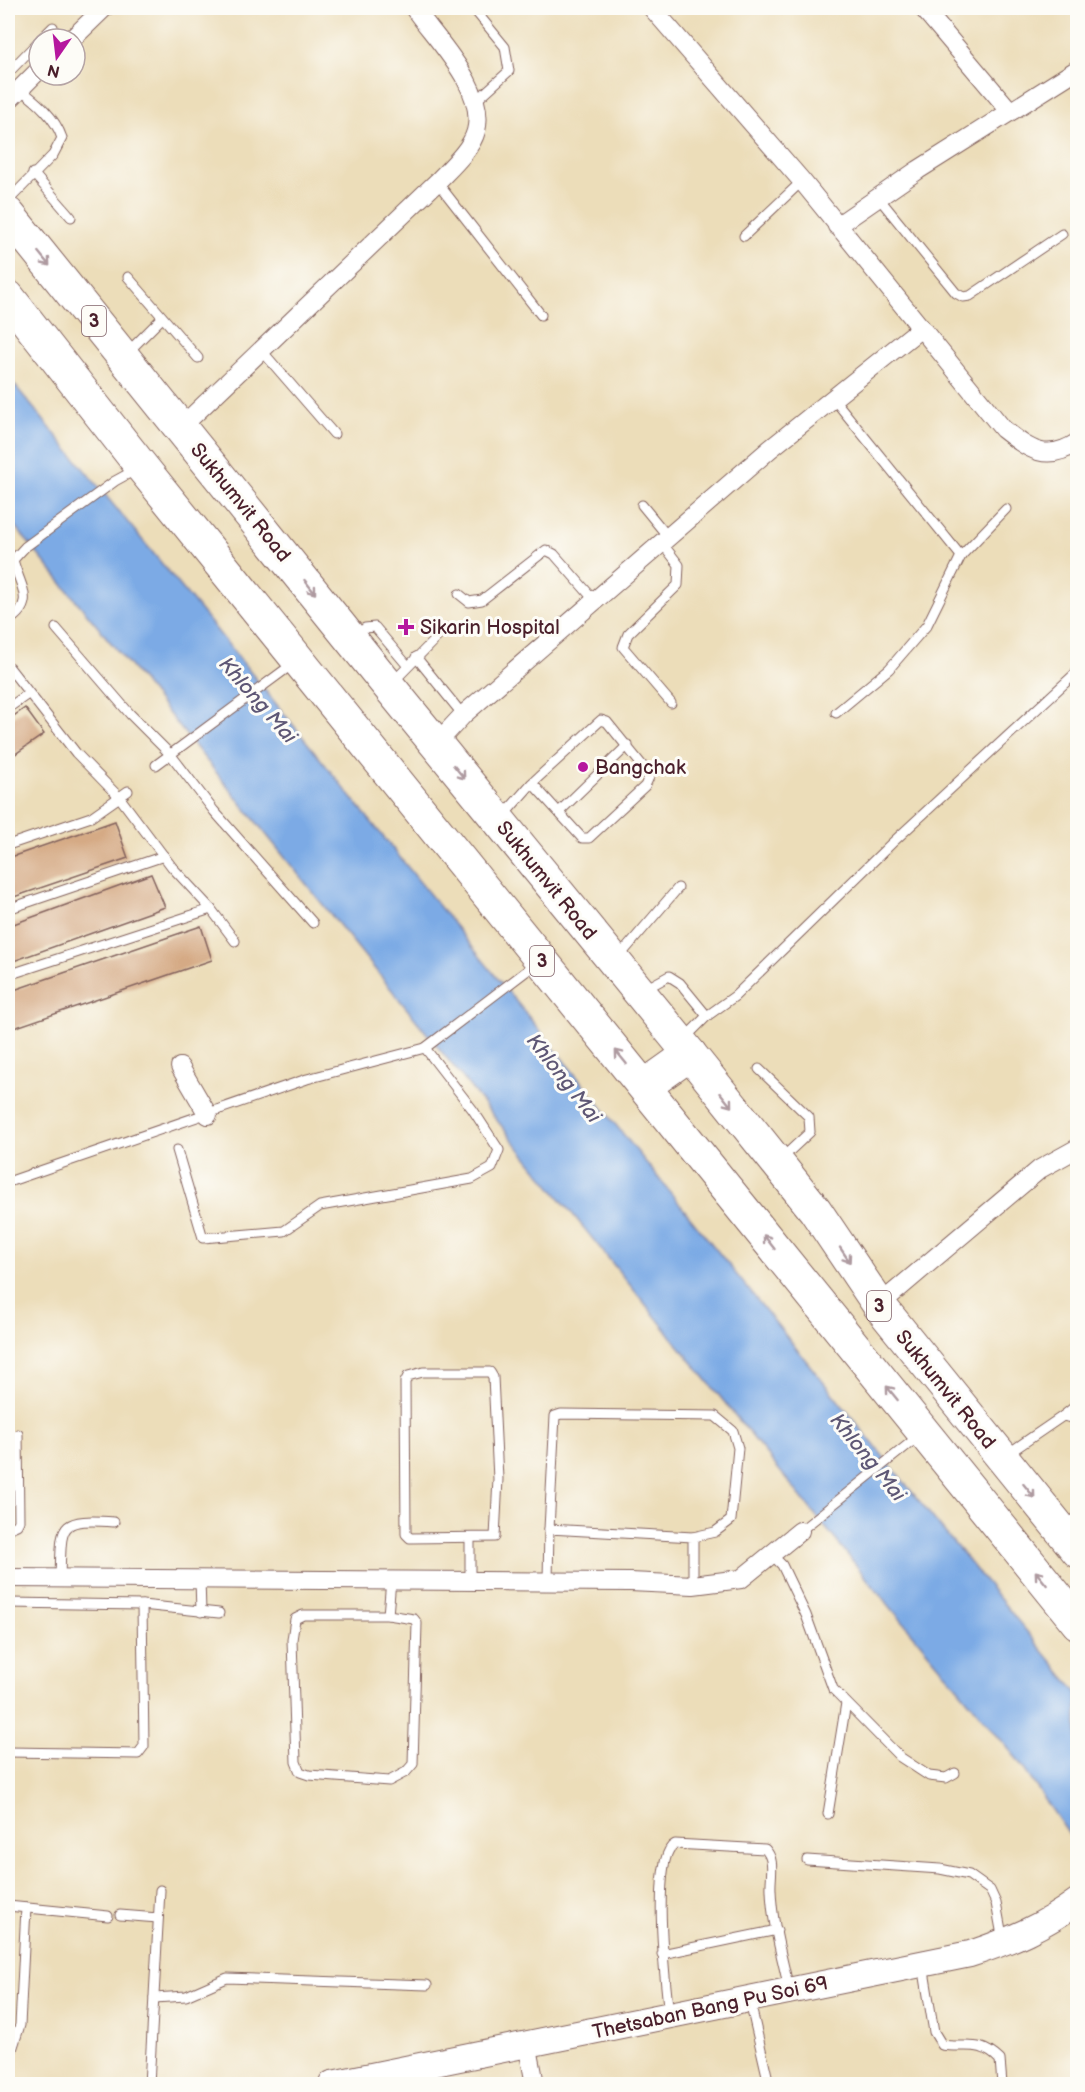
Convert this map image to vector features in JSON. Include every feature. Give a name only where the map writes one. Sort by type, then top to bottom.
[{"type":"highway","name":"Sukhumvit Road","points":[[8,214],[354,643],[398,676],[436,744],[643,999],[686,1048],[815,1210],[879,1305],[1002,1457],[1071,1532]]},
{"type":"highway","name":"3","points":[[8,297],[128,474],[288,668],[542,960],[1077,1623]]},
{"type":"highway","points":[[645,1086],[686,1048]]},
{"type":"street","points":[[84,27],[104,8]]},
{"type":"street","points":[[180,428],[437,182],[468,146],[476,132],[477,100],[463,74],[414,8]]},
{"type":"street","points":[[652,8],[802,181],[1003,429],[1036,451],[1055,453],[1077,442]]},
{"type":"street","points":[[923,8],[1010,111]]},
{"type":"street","points":[[837,226],[878,197],[1077,69]]},
{"type":"street","points":[[12,95],[27,81]]},
{"type":"street","points":[[436,744],[463,715],[770,449],[921,328]]},
{"type":"street","points":[[180,1067],[208,1115]]},
{"type":"street","points":[[879,1305],[1040,1169],[1077,1149]]},
{"type":"street","points":[[8,1578],[693,1584],[741,1579],[800,1532]]},
{"type":"street","name":"Thetsaban Bang Pu Soi 69","points":[[342,2084],[527,2043],[669,2017],[922,1964],[1004,1943],[1054,1918],[1077,1901]]},
{"type":"street","points":[[527,2043],[535,2085]]},
{"type":"lane","points":[[473,8],[505,48],[509,71],[477,100]]},
{"type":"lane","points":[[8,73],[27,53]]},
{"type":"lane","points":[[8,201],[53,155],[62,138],[59,127],[38,103],[12,95]]},
{"type":"lane","points":[[33,173],[71,217]]},
{"type":"lane","points":[[744,236],[802,181]]},
{"type":"lane","points":[[437,182],[541,315]]},
{"type":"lane","points":[[878,197],[956,293],[963,297],[970,296],[1011,270],[1062,234]]},
{"type":"lane","points":[[128,277],[198,358]]},
{"type":"lane","points":[[123,357],[162,318]]},
{"type":"lane","points":[[262,351],[334,434]]},
{"type":"lane","points":[[833,398],[961,556]]},
{"type":"lane","points":[[8,621],[22,611],[26,602],[10,562],[25,547],[128,474]]},
{"type":"lane","points":[[642,505],[679,565],[678,585],[628,634],[623,647],[671,704]]},
{"type":"lane","points":[[836,713],[889,669],[927,625],[961,556],[1006,509]]},
{"type":"lane","points":[[459,594],[469,602],[482,600],[546,550],[554,554],[596,602]]},
{"type":"lane","points":[[56,628],[130,714],[171,754],[214,811],[313,922]]},
{"type":"lane","points":[[398,676],[446,628]]},
{"type":"lane","points":[[416,657],[463,715]]},
{"type":"lane","points":[[8,666],[76,753],[120,798],[164,856],[211,909],[235,941]]},
{"type":"lane","points":[[156,765],[288,668]]},
{"type":"lane","points":[[686,1048],[707,1016],[735,996],[892,843],[1077,671]]},
{"type":"lane","points":[[8,708],[28,694]]},
{"type":"lane","points":[[499,821],[532,783],[602,720],[607,722],[628,746],[650,775],[645,786],[599,831],[592,836],[582,838],[532,783]]},
{"type":"lane","points":[[558,812],[628,746]]},
{"type":"lane","points":[[8,845],[91,817],[128,791]]},
{"type":"lane","points":[[8,909],[164,856]]},
{"type":"lane","points":[[614,962],[678,888]]},
{"type":"lane","points":[[8,975],[211,909]]},
{"type":"lane","points":[[8,1182],[307,1079],[428,1046],[509,982],[542,960]]},
{"type":"lane","points":[[643,999],[649,987],[669,976],[680,983],[707,1016]]},
{"type":"lane","points":[[177,1150],[203,1238],[284,1231],[320,1206],[472,1179],[495,1165],[499,1150],[428,1046]]},
{"type":"lane","points":[[759,1070],[809,1118],[810,1132],[776,1163]]},
{"type":"lane","points":[[423,1372],[490,1372],[494,1377],[498,1479],[497,1534],[495,1537],[470,1538],[410,1538],[406,1534],[405,1382],[408,1376],[423,1372]]},
{"type":"lane","points":[[1002,1457],[1077,1404]]},
{"type":"lane","points":[[548,1581],[549,1528],[555,1416],[561,1414],[715,1416],[733,1431],[738,1448],[731,1520],[715,1532],[693,1537],[549,1528]]},
{"type":"lane","points":[[1063,1416],[1077,1419]]},
{"type":"lane","points":[[800,1532],[924,1431]]},
{"type":"lane","points":[[8,1528],[17,1525],[19,1521],[18,1434]]},
{"type":"lane","points":[[60,1578],[61,1532],[68,1524],[82,1520],[114,1522]]},
{"type":"lane","points":[[693,1537],[693,1584]]},
{"type":"lane","points":[[470,1538],[470,1581]]},
{"type":"lane","points":[[772,1555],[782,1566],[801,1605],[833,1689],[900,1757],[929,1776],[946,1778],[955,1773]]},
{"type":"lane","points":[[200,1579],[201,1612]]},
{"type":"lane","points":[[388,1616],[391,1580]]},
{"type":"lane","points":[[8,1603],[142,1605],[219,1613]]},
{"type":"lane","points":[[8,1752],[138,1754],[144,1746],[142,1605]]},
{"type":"lane","points":[[303,1615],[388,1616],[414,1619],[417,1623],[413,1764],[406,1772],[389,1781],[309,1776],[300,1772],[296,1762],[292,1640],[295,1619],[303,1615]]},
{"type":"lane","points":[[828,1814],[846,1703]]},
{"type":"lane","points":[[669,2017],[662,1954],[664,1857],[667,1850],[675,1844],[765,1849],[770,1857],[771,1890],[789,1991]]},
{"type":"lane","points":[[807,1860],[940,1869],[969,1875],[990,1890],[996,1903],[1004,1943]]},
{"type":"lane","points":[[149,2085],[160,1890]]},
{"type":"lane","points":[[8,1906],[108,1916]]},
{"type":"lane","points":[[8,2062],[21,2025],[26,1908]]},
{"type":"lane","points":[[120,1915],[158,1918]]},
{"type":"lane","points":[[662,1954],[777,1930]]},
{"type":"lane","points":[[922,1964],[934,2032],[942,2045],[974,2045],[989,2049],[1000,2060],[1002,2085]]},
{"type":"lane","points":[[154,1998],[197,1993],[227,1978],[427,1985]]},
{"type":"lane","points":[[750,1999],[769,2085]]},
{"type":"water","name":"Khlong Mai","points":[[8,377],[210,622],[937,1523],[1077,1692],[1077,1846],[1017,1759],[868,1580],[140,678],[8,518]]},
{"type":"building","points":[[25,708],[44,734],[8,759],[8,720]]},
{"type":"building","points":[[115,821],[128,858],[8,899],[8,858]]},
{"type":"building","points":[[151,874],[165,907],[8,963],[8,926]]},
{"type":"building","points":[[201,926],[212,960],[8,1030],[8,992]]},
{"type":"place","name":"Sikarin Hospital","points":[[406,627]]},
{"type":"place","name":"Bangchak","points":[[583,767]]}]
